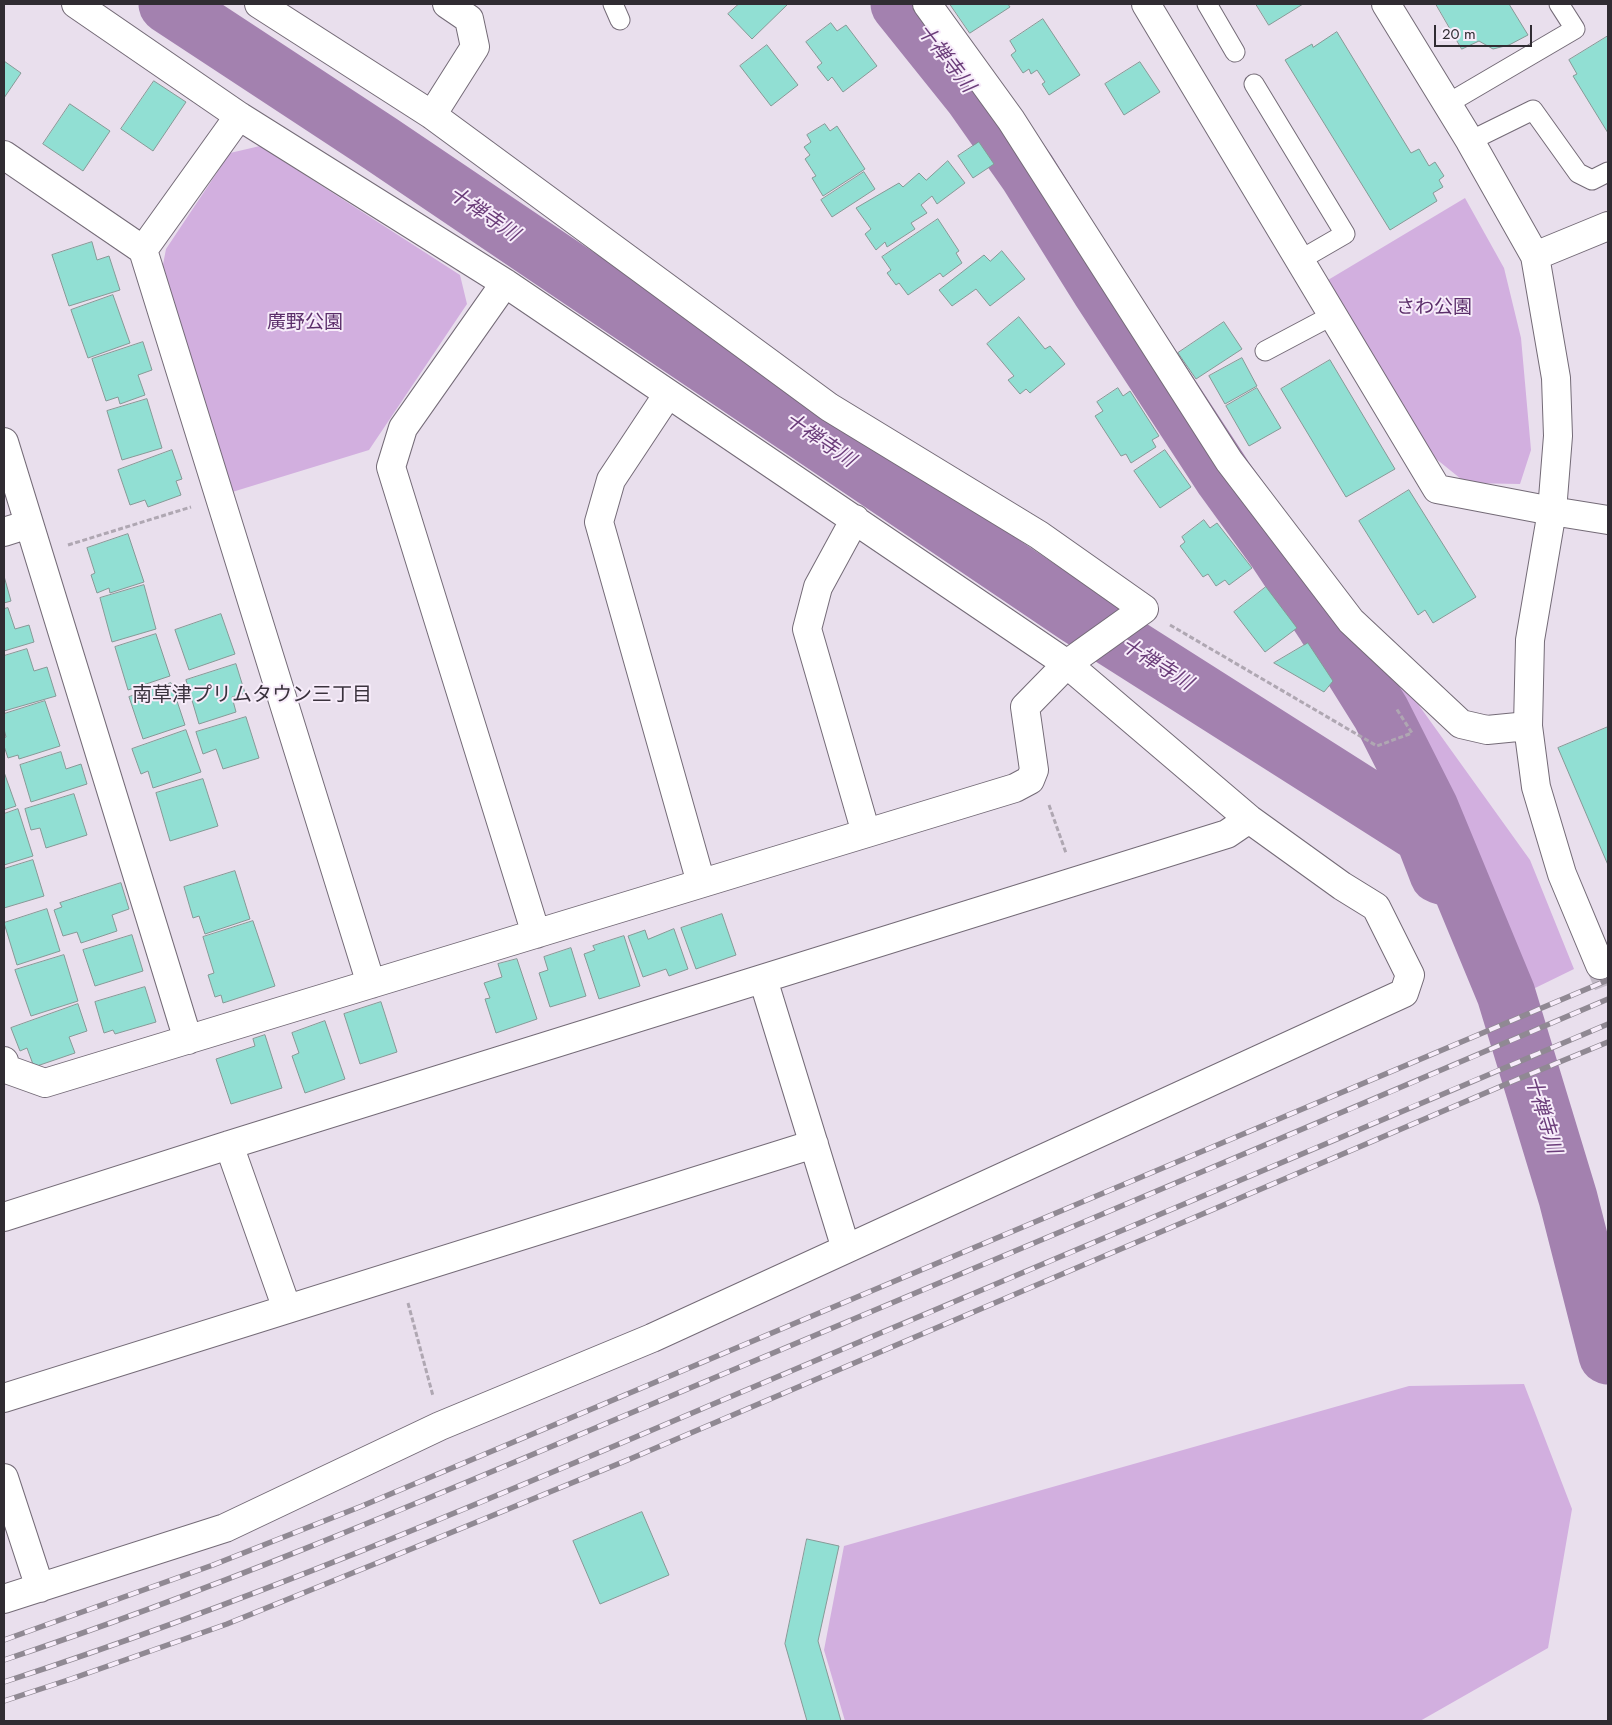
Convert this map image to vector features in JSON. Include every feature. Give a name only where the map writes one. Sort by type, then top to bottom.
[{"type":"street","points":[[4,1599],[225,1528],[440,1426],[652,1338],[1404,993],[1410,975],[1376,908],[1249,820],[1067,664],[505,283],[239,116],[76,4]]},
{"type":"street","points":[[4,1061],[6,1069],[45,1084],[1015,788],[1030,780],[1034,770],[1025,707],[1067,664],[1144,609],[1039,535],[829,407],[432,115],[259,4]]},
{"type":"street","points":[[432,115],[475,47],[469,19],[447,4]]},
{"type":"street","points":[[927,4],[1016,128],[1229,461],[1351,621],[1461,724],[1487,730],[1528,726]]},
{"type":"street","points":[[1146,4],[1437,489],[1608,520]]},
{"type":"street","points":[[1386,4],[1470,141],[1535,256],[1556,378],[1558,436],[1552,511],[1530,640],[1528,726],[1536,787],[1562,874],[1600,965]]},
{"type":"street","points":[[142,250],[239,116]]},
{"type":"street","points":[[4,155],[142,250],[371,984]]},
{"type":"street","points":[[1535,256],[1608,226]]},
{"type":"street","points":[[505,283],[403,428],[391,467],[536,934]]},
{"type":"street","points":[[668,394],[611,480],[599,522],[701,883]]},
{"type":"street","points":[[4,442],[16,528],[38,554],[188,1040]]},
{"type":"street","points":[[855,519],[818,587],[806,629],[866,833]]},
{"type":"street","points":[[4,1217],[1227,834],[1249,820]]},
{"type":"street","points":[[762,979],[846,1249]]},
{"type":"street","points":[[4,1398],[814,1144]]},
{"type":"street","points":[[229,1145],[286,1309]]},
{"type":"street","points":[[4,1478],[40,1588]]},
{"type":"lane","points":[[1207,4],[1235,52]]},
{"type":"lane","points":[[1447,104],[1575,29],[1559,4]]},
{"type":"lane","points":[[1254,84],[1345,234],[1300,260]]},
{"type":"lane","points":[[1470,141],[1533,110],[1578,173],[1592,180],[1608,172]]},
{"type":"lane","points":[[1265,352],[1333,315]]},
{"type":"path","points":[[38,554],[220,499]]},
{"type":"path","points":[[1144,609],[1377,746],[1412,733],[1393,702]]},
{"type":"path","points":[[1030,780],[1043,790],[1077,881]]},
{"type":"path","points":[[400,1274],[440,1426]]},
{"type":"green space","name":"廣野公園","points":[[260,146],[460,275],[467,304],[369,450],[229,493],[161,275],[166,249],[230,153]]},
{"type":"green space","name":"さわ公園","points":[[1465,198],[1504,268],[1521,338],[1531,450],[1520,484],[1466,483],[1435,458],[1328,280]]},
{"type":"green space","points":[[1400,679],[1530,860],[1574,969],[1531,990],[1426,743],[1392,684]]},
{"type":"green space","points":[[1524,1384],[1572,1509],[1548,1648],[1420,1721],[845,1721],[824,1650],[844,1546],[1409,1386]]},
{"type":"building","points":[[739,4],[788,4],[752,39],[728,14]]},
{"type":"building","points":[[950,4],[1008,4],[1010,7],[970,33]]},
{"type":"building","points":[[1256,4],[1303,4],[1269,25]]},
{"type":"building","points":[[1436,4],[1509,4],[1528,35],[1509,45],[1493,49],[1479,41],[1462,49]]},
{"type":"building","points":[[1043,19],[1080,75],[1049,95],[1042,84],[1045,82],[1037,70],[1031,74],[1029,69],[1023,73],[1011,55],[1016,51],[1010,41]]},
{"type":"building","points":[[831,23],[837,31],[846,25],[877,66],[843,92],[832,77],[828,81],[817,67],[822,63],[806,42]]},
{"type":"building","points":[[1337,32],[1411,153],[1419,149],[1429,166],[1435,162],[1444,176],[1439,180],[1443,187],[1433,193],[1437,201],[1390,230],[1285,60],[1312,44],[1313,47]]},
{"type":"building","points":[[1608,36],[1608,133],[1573,76],[1577,74],[1569,60]]},
{"type":"building","points":[[767,45],[798,85],[771,106],[740,66]]},
{"type":"building","points":[[4,61],[21,73],[4,98]]},
{"type":"building","points":[[1140,62],[1160,92],[1124,115],[1105,84]]},
{"type":"building","points":[[154,81],[186,102],[153,151],[121,129]]},
{"type":"building","points":[[70,104],[110,131],[83,171],[43,144]]},
{"type":"building","points":[[825,124],[830,131],[837,126],[865,169],[823,196],[812,178],[816,176],[805,159],[810,155],[804,147],[811,142],[807,135]]},
{"type":"building","points":[[979,142],[994,164],[973,178],[958,156]]},
{"type":"building","points":[[948,161],[965,183],[937,204],[932,196],[921,205],[927,213],[911,223],[915,229],[887,247],[885,242],[876,250],[865,234],[871,229],[856,208],[899,183],[903,187],[919,173],[926,180]]},
{"type":"building","points":[[864,172],[875,189],[832,217],[821,200]]},
{"type":"building","points":[[938,219],[959,251],[956,253],[962,263],[943,277],[940,273],[908,295],[899,283],[896,285],[887,273],[891,270],[882,257]]},
{"type":"building","points":[[92,242],[97,260],[109,256],[120,290],[69,306],[52,255]]},
{"type":"building","points":[[1002,251],[1025,279],[990,306],[976,289],[952,306],[939,290],[984,255],[990,261]]},
{"type":"building","points":[[113,295],[130,343],[88,358],[71,310]]},
{"type":"building","points":[[1019,317],[1045,349],[1050,346],[1065,364],[1030,393],[1026,389],[1020,394],[1008,380],[1014,376],[987,344]]},
{"type":"building","points":[[1224,322],[1242,349],[1196,379],[1178,353]]},
{"type":"building","points":[[143,342],[152,370],[138,375],[145,395],[120,404],[118,397],[106,401],[92,359]]},
{"type":"building","points":[[1242,358],[1257,386],[1225,404],[1209,376]]},
{"type":"building","points":[[1330,360],[1395,469],[1346,497],[1281,389]]},
{"type":"building","points":[[1118,388],[1123,396],[1130,391],[1159,436],[1152,440],[1156,447],[1131,463],[1126,454],[1121,456],[1095,416],[1103,411],[1097,402]]},
{"type":"building","points":[[1257,388],[1281,428],[1249,446],[1226,406]]},
{"type":"building","points":[[147,399],[162,448],[122,460],[107,411]]},
{"type":"building","points":[[172,450],[182,479],[176,481],[181,495],[148,507],[145,500],[130,505],[118,470]]},
{"type":"building","points":[[1165,450],[1191,487],[1160,508],[1134,471]]},
{"type":"building","points":[[1409,490],[1476,597],[1433,623],[1425,610],[1418,615],[1359,521]]},
{"type":"building","points":[[1204,520],[1210,528],[1217,523],[1252,568],[1229,585],[1225,580],[1216,586],[1208,574],[1203,577],[1180,546],[1185,542],[1182,537]]},
{"type":"building","points":[[128,534],[144,582],[110,593],[109,588],[97,593],[91,575],[95,573],[87,548]]},
{"type":"building","points":[[4,576],[11,601],[4,603]]},
{"type":"building","points":[[144,585],[156,629],[112,642],[100,598]]},
{"type":"building","points":[[1266,587],[1297,628],[1265,652],[1234,612]]},
{"type":"building","points":[[8,608],[15,629],[29,625],[34,642],[4,651],[4,609]]},
{"type":"building","points":[[221,614],[235,654],[189,670],[175,630]]},
{"type":"building","points":[[156,634],[170,676],[128,690],[115,647]]},
{"type":"building","points":[[1308,643],[1333,681],[1324,692],[1274,663]]},
{"type":"building","points":[[27,649],[34,671],[47,667],[56,696],[4,711],[4,656]]},
{"type":"building","points":[[236,664],[245,693],[232,697],[236,712],[199,724],[186,680]]},
{"type":"building","points":[[171,683],[185,725],[143,739],[129,697]]},
{"type":"building","points":[[45,701],[60,746],[19,759],[18,755],[8,758],[4,746],[4,738],[6,737],[4,714]]},
{"type":"building","points":[[246,717],[259,758],[223,769],[216,749],[203,754],[196,732]]},
{"type":"building","points":[[1608,727],[1608,865],[1558,748]]},
{"type":"building","points":[[186,730],[201,772],[153,788],[148,771],[141,774],[132,749]]},
{"type":"building","points":[[61,752],[66,769],[81,764],[87,784],[31,802],[20,765]]},
{"type":"building","points":[[4,772],[16,806],[4,810]]},
{"type":"building","points":[[203,779],[218,826],[170,841],[156,793]]},
{"type":"building","points":[[74,794],[87,835],[46,848],[40,828],[31,830],[25,809]]},
{"type":"building","points":[[18,809],[33,856],[4,865],[4,814]]},
{"type":"building","points":[[33,860],[44,896],[4,908],[4,869]]},
{"type":"building","points":[[235,871],[250,919],[205,934],[199,916],[193,918],[184,887]]},
{"type":"building","points":[[121,883],[129,909],[112,915],[117,931],[81,943],[77,932],[63,936],[54,910],[62,907],[60,903]]},
{"type":"building","points":[[47,909],[60,951],[17,965],[4,923]]},
{"type":"building","points":[[722,914],[736,955],[696,969],[681,928]]},
{"type":"building","points":[[253,921],[275,986],[223,1003],[221,995],[215,997],[208,975],[214,973],[203,937]]},
{"type":"building","points":[[674,929],[688,969],[669,976],[666,969],[643,977],[628,936],[645,930],[648,939]]},
{"type":"building","points":[[132,935],[143,971],[95,986],[83,950]]},
{"type":"building","points":[[624,936],[640,986],[599,999],[584,954],[595,950],[593,946]]},
{"type":"building","points":[[571,948],[586,996],[550,1007],[539,973],[548,970],[544,957]]},
{"type":"building","points":[[64,955],[78,1001],[31,1016],[15,970]]},
{"type":"building","points":[[517,959],[537,1019],[496,1033],[485,999],[490,998],[484,983],[502,977],[498,964]]},
{"type":"building","points":[[145,987],[156,1022],[115,1034],[113,1030],[104,1033],[95,1002]]},
{"type":"building","points":[[381,1002],[397,1052],[360,1064],[344,1014]]},
{"type":"building","points":[[78,1004],[87,1031],[69,1037],[75,1053],[34,1067],[27,1048],[20,1051],[11,1028]]},
{"type":"building","points":[[325,1021],[345,1079],[305,1093],[292,1056],[299,1053],[292,1033]]},
{"type":"building","points":[[265,1035],[282,1088],[231,1104],[216,1059],[255,1046],[253,1039]]},
{"type":"building","points":[[642,1512],[669,1575],[600,1604],[573,1541]]},
{"type":"building","points":[[807,1539],[839,1546],[818,1641],[841,1721],[807,1721],[785,1644]]},
{"type":"waterway","name":"十禅寺川","points":[[168,4],[381,144],[1076,614],[1424,835],[1439,874],[1458,880]]},
{"type":"waterway","name":"十禅寺川","points":[[900,4],[973,95],[1028,173],[1101,290],[1224,478],[1277,551],[1326,625],[1381,713],[1429,808],[1506,994],[1568,1198],[1608,1355]]},
{"type":"tunnel","points":[[1600,965],[1608,985]]},
{"type":"railway","points":[[4,1640],[213,1565],[362,1506],[1608,980]]},
{"type":"railway","points":[[4,1660],[183,1596],[359,1527],[1608,999]]},
{"type":"railway","points":[[4,1682],[185,1619],[453,1514],[1608,1024]]},
{"type":"railway","points":[[4,1701],[227,1624],[377,1563],[630,1459],[1608,1042]]},
{"type":"district","name":"南草津プリムタウン三丁目","points":[[252,696]]}]
